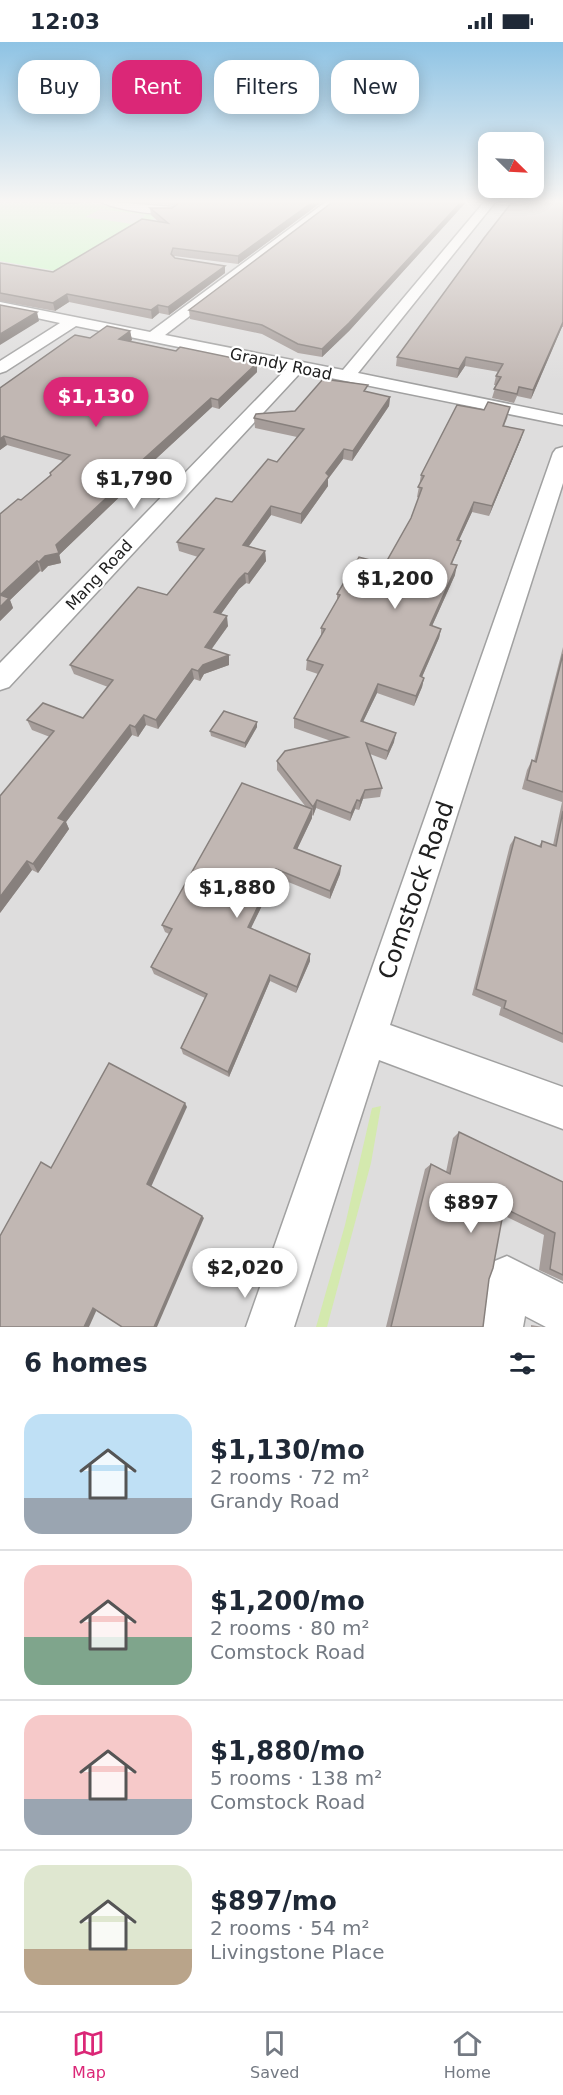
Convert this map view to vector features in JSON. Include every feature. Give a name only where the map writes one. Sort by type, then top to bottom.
[{"type":"street","points":[[153,337],[253,261]]},
{"type":"street","points":[[346,377],[442,261]]},
{"type":"street","points":[[220,267],[241,270]]},
{"type":"street","name":"Grandy Road","points":[[0,306],[563,420]]},
{"type":"street","points":[[0,368],[73,321]]},
{"type":"street","name":"Mang Road","points":[[0,680],[297,367]]},
{"type":"street","name":"Comstock Road","points":[[270,1327],[563,453]]},
{"type":"street","points":[[366,1036],[563,1108]]},
{"type":"street","points":[[499,1327],[507,1280],[563,1310]]},
{"type":"shaded area","points":[[0,261],[68,273],[86,261],[563,261],[563,1327],[0,1327]]},
{"type":"green space","points":[[0,261],[87,261],[68,273]]},
{"type":"green space","points":[[381,1106],[371,1163],[327,1327],[316,1327],[345,1225],[372,1108]]},
{"type":"building","points":[[72,261],[194,261],[225,266],[168,307],[158,305],[151,310],[67,294],[53,303],[0,293],[0,263],[53,272]]},
{"type":"building","points":[[254,261],[406,261],[322,349],[298,344],[262,325],[189,310]]},
{"type":"building","points":[[467,261],[563,261],[563,322],[533,390],[519,387],[517,394],[494,389],[501,377],[496,376],[503,364],[466,357],[459,369],[397,357]]},
{"type":"building","points":[[0,305],[37,312],[0,334]]},
{"type":"building","points":[[107,326],[130,331],[119,339],[176,351],[180,347],[257,363],[218,400],[211,398],[128,473],[132,474],[56,545],[59,553],[45,556],[39,562],[37,561],[0,595],[0,514],[51,475],[50,473],[70,455],[4,436],[0,439],[0,388],[75,335],[90,338]]},
{"type":"building","points":[[323,379],[368,385],[364,391],[390,397],[353,451],[344,449],[326,473],[329,476],[301,514],[271,506],[243,545],[265,551],[248,574],[245,573],[239,579],[214,612],[227,616],[205,647],[229,655],[203,665],[198,671],[192,669],[156,720],[144,715],[135,727],[130,725],[58,818],[65,821],[33,864],[27,861],[0,897],[0,796],[54,731],[27,720],[43,703],[83,718],[113,680],[70,665],[138,587],[167,595],[204,549],[177,542],[216,498],[232,502],[268,459],[277,462],[304,429],[254,418],[256,414],[295,411]]},
{"type":"building","points":[[488,402],[510,407],[503,426],[524,430],[492,506],[474,502],[457,540],[461,541],[451,564],[457,565],[430,625],[441,629],[420,676],[424,678],[416,696],[378,684],[361,721],[396,733],[388,751],[366,743],[382,788],[365,790],[351,813],[317,800],[313,807],[277,761],[285,751],[348,737],[294,718],[323,665],[307,660],[325,629],[321,628],[340,595],[337,594],[359,557],[385,564],[411,518],[422,488],[418,487],[424,476],[421,475],[457,405],[484,410]]},
{"type":"building","points":[[0,595],[9,598],[0,607]]},
{"type":"building","points":[[563,654],[563,792],[527,780],[532,760],[536,762]]},
{"type":"building","points":[[224,711],[257,722],[245,743],[210,731]]},
{"type":"building","points":[[242,783],[312,809],[294,848],[341,866],[330,891],[276,869],[248,927],[310,954],[297,987],[270,975],[228,1072],[181,1048],[207,994],[151,967],[172,929],[162,925]]},
{"type":"building","points":[[563,811],[563,1034],[504,1008],[506,1001],[476,989],[515,837],[541,847],[542,841],[556,846]]},
{"type":"building","points":[[109,1063],[185,1103],[147,1184],[202,1216],[154,1327],[122,1327],[93,1308],[84,1327],[0,1327],[0,1236],[41,1162],[51,1168]]},
{"type":"building","points":[[459,1132],[563,1182],[563,1275],[550,1269],[555,1233],[504,1208],[489,1279],[483,1327],[391,1327],[431,1164],[450,1174]]}]
